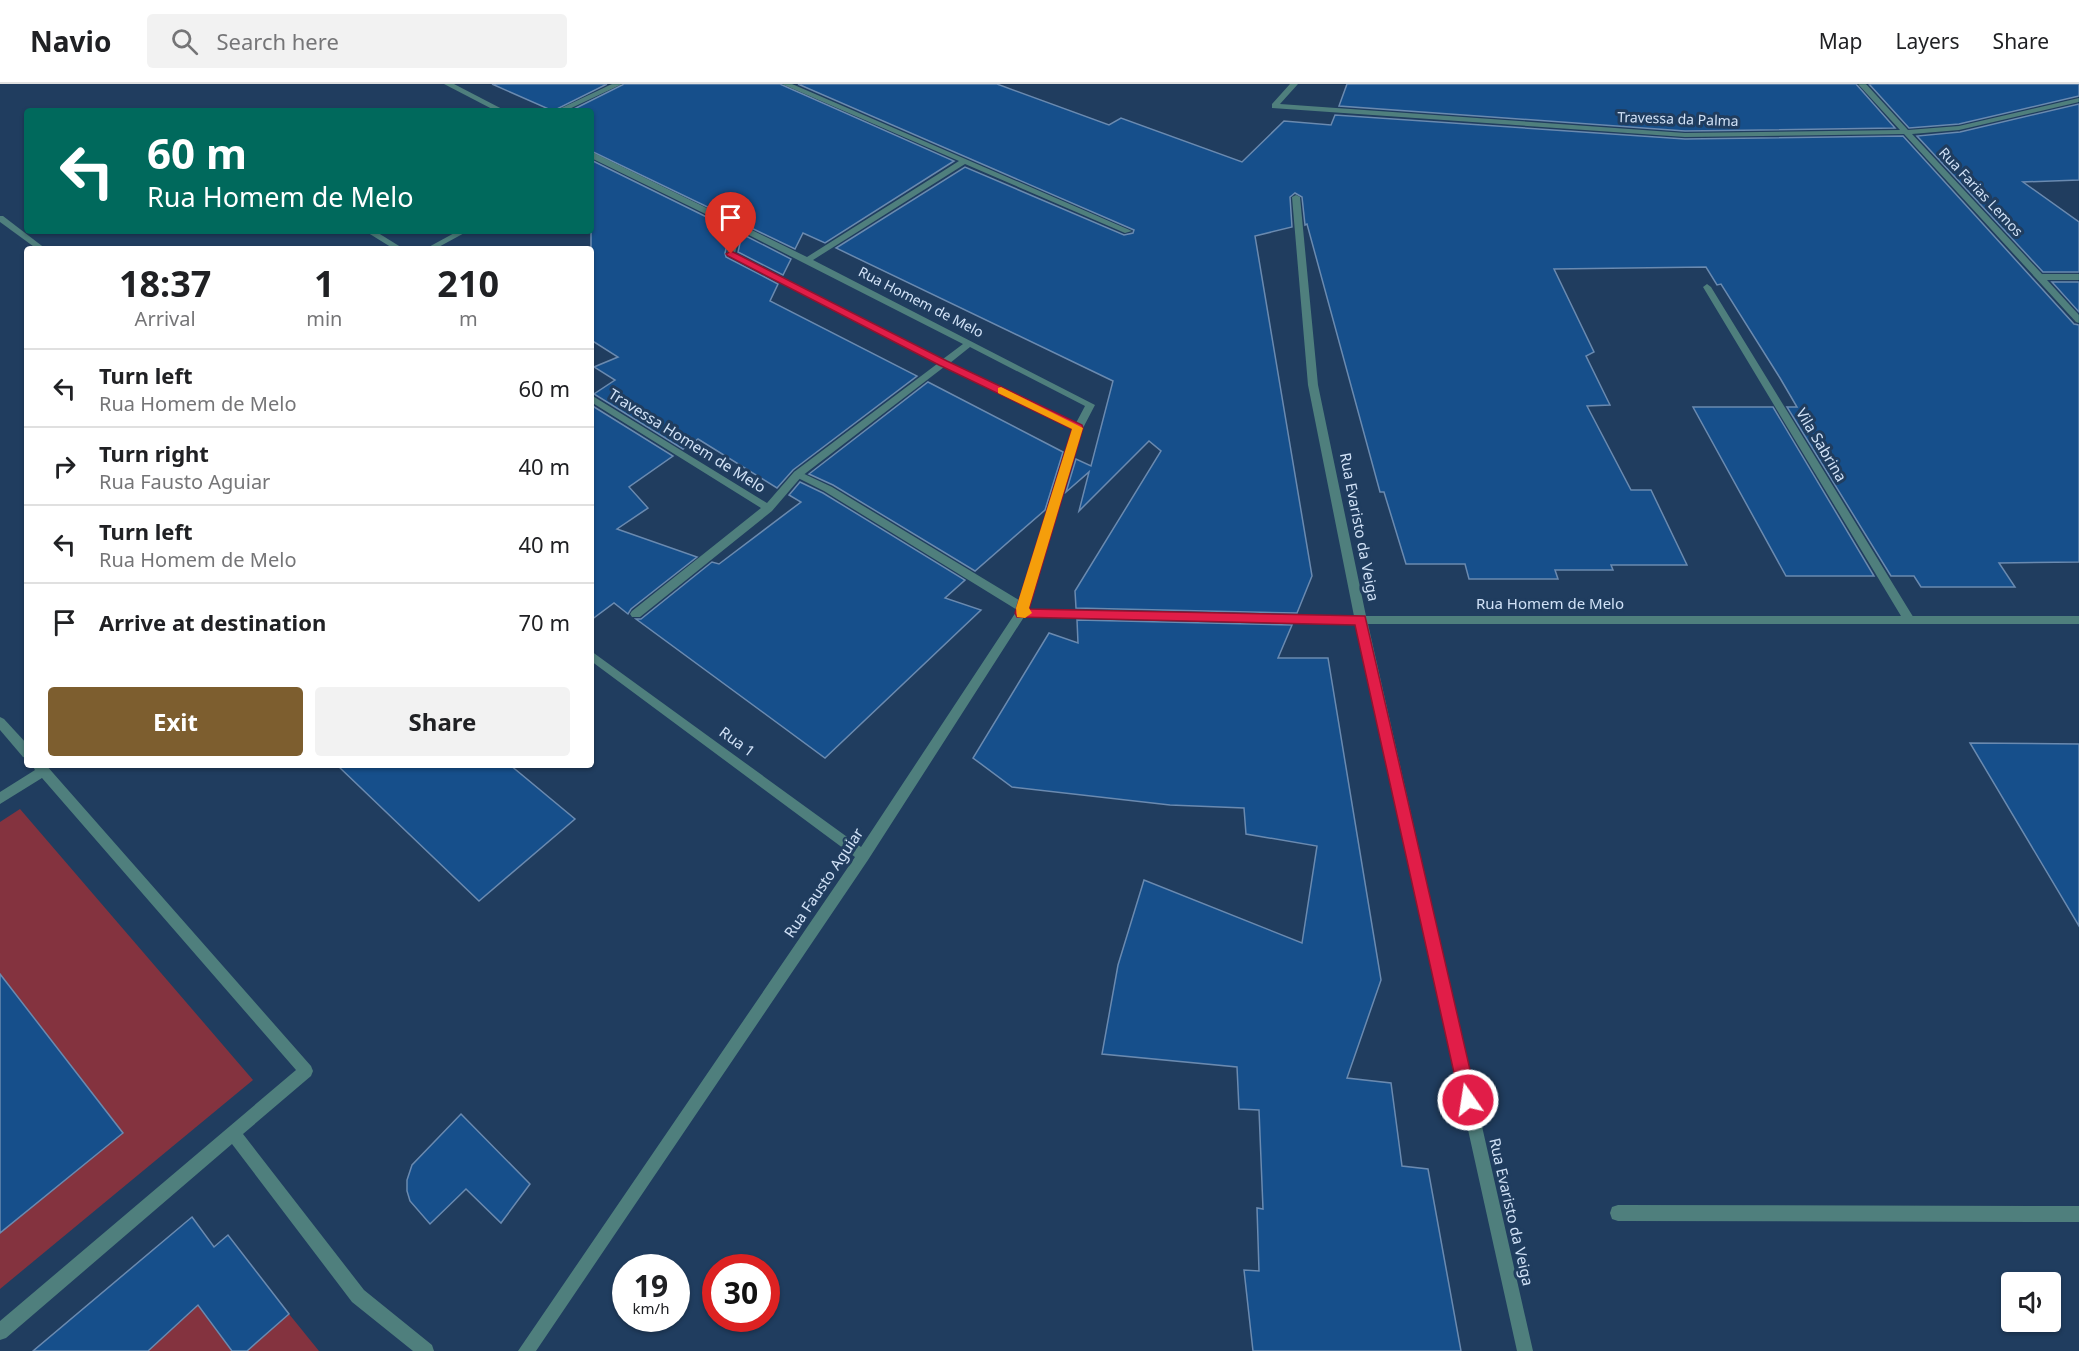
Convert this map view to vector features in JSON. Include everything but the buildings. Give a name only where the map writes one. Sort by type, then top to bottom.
[{"type":"street","points":[[448,84],[496,108]]},
{"type":"street","points":[[566,108],[618,84]]},
{"type":"street","points":[[786,84],[1128,231]]},
{"type":"street","name":"Travessa da Palma","points":[[1294,84],[1275,106],[1685,135],[1906,132],[1959,128],[2079,100]]},
{"type":"street","name":"Rua Farias Lemos","points":[[1862,84],[2079,320]]},
{"type":"street","name":"Rua Homem de Melo","points":[[594,156],[807,260],[1090,405]]},
{"type":"street","points":[[594,164],[601,160]]},
{"type":"street","points":[[807,260],[964,161]]},
{"type":"street","name":"Rua Evaristo da Veiga","points":[[1296,197],[1313,385],[1361,620],[1525,1351]]},
{"type":"street","points":[[0,218],[38,246]]},
{"type":"street","points":[[738,227],[731,254],[943,363],[1078,428]]},
{"type":"street","points":[[374,234],[395,246]]},
{"type":"street","points":[[435,246],[458,234]]},
{"type":"street","points":[[2041,277],[2079,277]]},
{"type":"street","name":"Vila Sabrina","points":[[1707,287],[1908,618]]},
{"type":"street","name":"Travessa Homem de Melo","points":[[636,614],[768,508],[798,474],[970,343]]},
{"type":"street","name":"Travessa Homem de Melo","points":[[594,401],[768,508]]},
{"type":"street","name":"Rua Fausto Aguiar","points":[[526,1351],[863,856],[1022,611],[1078,428],[1090,405]]},
{"type":"street","points":[[798,474],[828,489],[1022,611]]},
{"type":"street","name":"Rua Homem de Melo","points":[[1022,611],[1361,620],[1908,618],[2079,620]]},
{"type":"street","name":"Rua 1","points":[[594,657],[863,856]]},
{"type":"street","points":[[0,722],[24,750]]},
{"type":"street","points":[[0,799],[41,768],[306,1071],[0,1332]]},
{"type":"street","points":[[232,1133],[358,1296],[426,1351]]},
{"type":"street","points":[[1618,1213],[2079,1214]]},
{"type":"shaded area","points":[[20,809],[253,1080],[0,1289],[0,822]]},
{"type":"shaded area","points":[[156,1247],[232,1351],[148,1351],[184,1318],[142,1259]]},
{"type":"shaded area","points":[[289,1314],[319,1351],[247,1351]]},
{"type":"slow traffic","points":[[1001,391],[1078,428],[1021,613],[1025,613]]},
{"type":"route","points":[[731,254],[943,363],[1078,428],[1021,613],[1361,620],[1468,1100]]}]
